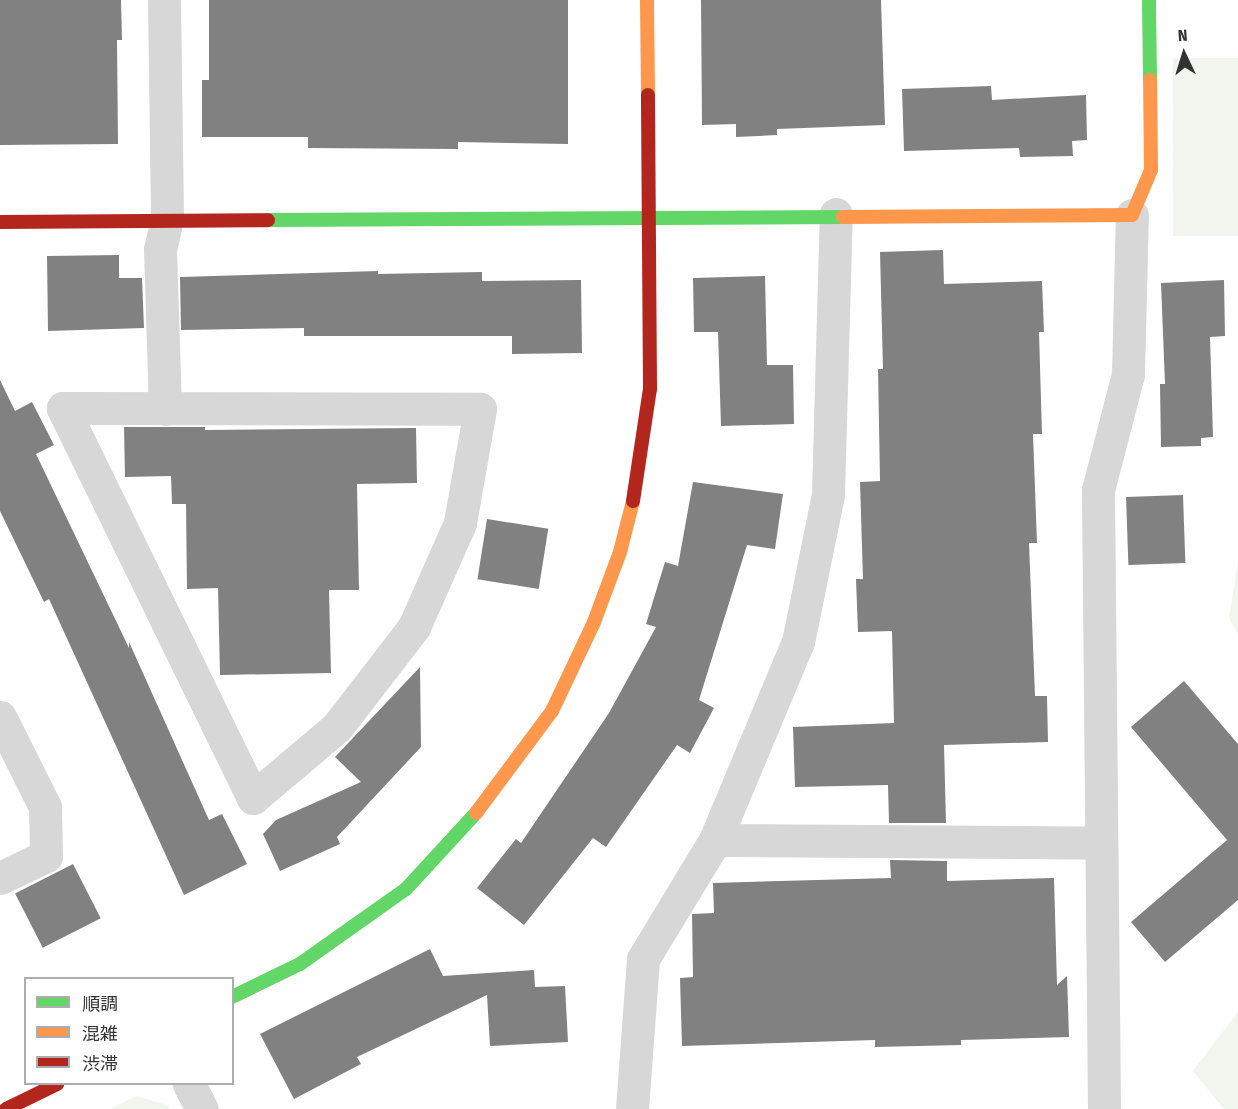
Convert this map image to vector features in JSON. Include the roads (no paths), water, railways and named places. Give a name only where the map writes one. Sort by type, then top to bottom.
[{"type":"street","points":[[164,0],[167,219],[160,249],[165,409]]},
{"type":"street","points":[[234,996],[300,964],[406,889],[490,798],[552,711],[594,622],[620,552],[639,475],[650,389],[651,219],[646,141],[647,0]]},
{"type":"street","points":[[1104,1109],[1098,490],[1128,374],[1132,215],[1151,170],[1149,0]]},
{"type":"street","points":[[0,222],[167,219],[651,219],[836,214],[1132,215]]},
{"type":"street","points":[[632,1109],[643,959],[714,840],[798,642],[828,494],[836,214]]},
{"type":"street","points":[[63,408],[165,409],[480,409],[460,523],[414,627],[337,728],[252,798],[63,408]]},
{"type":"street","points":[[0,717],[45,807],[46,856],[0,878]]},
{"type":"street","points":[[714,840],[1100,843]]},
{"type":"street","points":[[6,1109],[53,1085]]},
{"type":"street","points":[[190,1085],[202,1109]]}]
